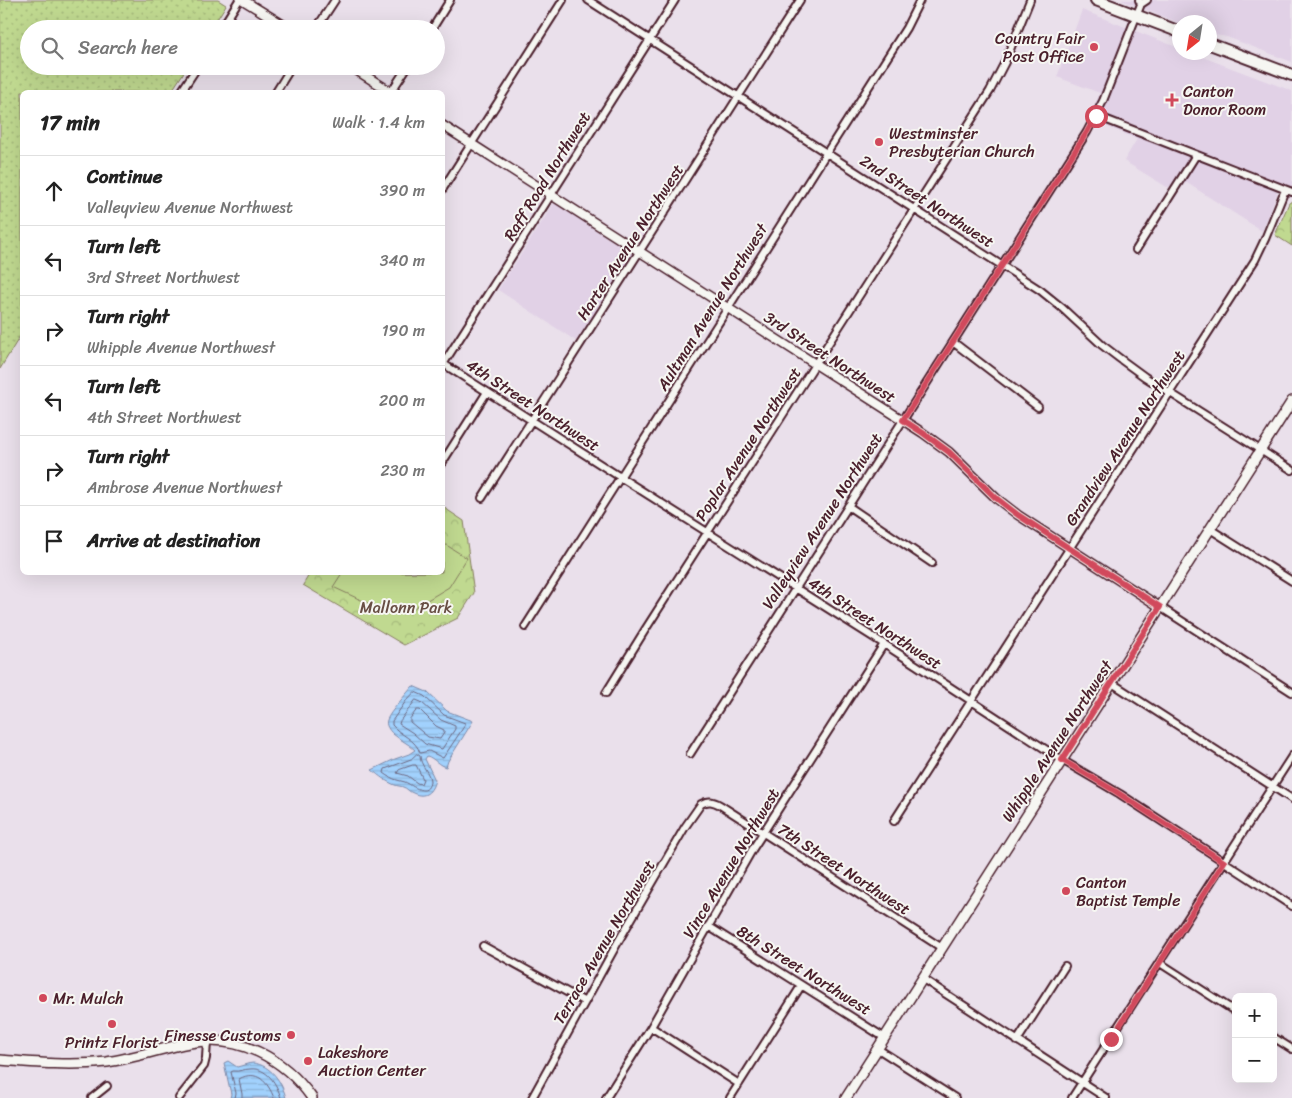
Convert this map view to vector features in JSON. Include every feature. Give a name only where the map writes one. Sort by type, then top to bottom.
[{"type":"main road","points":[[1096,0],[1172,29]]},
{"type":"main road","points":[[1217,47],[1292,76]]},
{"type":"main road","name":"Whipple Avenue Northwest","points":[[846,1098],[1292,400]]},
{"type":"main road","points":[[0,1060],[69,1064],[106,1062],[140,1056],[191,1043],[207,1041],[229,1043],[261,1053],[289,1071],[312,1098]]},
{"type":"street","points":[[227,20],[239,0]]},
{"type":"street","points":[[243,0],[275,20]]},
{"type":"street","points":[[322,20],[335,0]]},
{"type":"street","points":[[438,20],[450,0]]},
{"type":"street","points":[[445,185],[563,0]]},
{"type":"street","name":"2nd Street Northwest","points":[[588,0],[1002,265],[1051,298],[1119,358],[1170,393],[1292,470]]},
{"type":"street","name":"Raff Road Northwest","points":[[445,361],[675,0]]},
{"type":"street","name":"Harter Avenue Northwest","points":[[482,498],[800,0]]},
{"type":"street","name":"Aultman Avenue Northwest","points":[[524,627],[906,28],[920,0]]},
{"type":"street","name":"Poplar Avenue Northwest","points":[[606,693],[990,91],[1013,45],[1030,0]]},
{"type":"street","points":[[1140,2],[1147,0]]},
{"type":"street","name":"Valleyview Avenue Northwest","points":[[690,754],[1096,116],[1140,2]]},
{"type":"street","points":[[182,90],[192,75]]},
{"type":"street","points":[[277,90],[286,75]]},
{"type":"street","points":[[364,75],[388,90]]},
{"type":"street","points":[[392,90],[402,75]]},
{"type":"street","points":[[1096,116],[1289,191]]},
{"type":"street","name":"3rd Street Northwest","points":[[445,128],[552,194],[923,433],[949,452],[1007,507],[1292,692]]},
{"type":"street","points":[[1136,250],[1196,155]]},
{"type":"street","name":"Grandview Avenue Northwest","points":[[894,821],[1255,260],[1289,191]]},
{"type":"street","points":[[953,342],[1038,407]]},
{"type":"street","name":"4th Street Northwest","points":[[445,365],[884,644],[1062,760],[1115,791],[1292,906]]},
{"type":"street","points":[[445,458],[487,392]]},
{"type":"street","points":[[848,506],[932,563]]},
{"type":"street","points":[[1210,529],[1292,581]]},
{"type":"street","name":"Vince Avenue Northwest","points":[[606,1098],[651,1027],[735,878],[884,644]]},
{"type":"street","points":[[1112,683],[1292,799]]},
{"type":"street","points":[[1072,1098],[1292,756]]},
{"type":"street","name":"7th Street Northwest","points":[[704,802],[716,803],[942,948]]},
{"type":"street","name":"Terrace Avenue Northwest","points":[[532,1098],[685,827],[700,804],[704,802]]},
{"type":"street","name":"8th Street Northwest","points":[[708,926],[885,1038]]},
{"type":"street","points":[[483,946],[585,1002]]},
{"type":"street","points":[[1160,963],[1232,1009]]},
{"type":"street","points":[[1017,1041],[1065,966]]},
{"type":"street","points":[[923,979],[1106,1098]]},
{"type":"street","points":[[730,1098],[801,986]]},
{"type":"street","points":[[651,1027],[739,1084]]},
{"type":"street","points":[[1275,1038],[1292,1049]]},
{"type":"street","points":[[179,1098],[204,1066],[207,1041]]},
{"type":"street","points":[[878,1049],[956,1098]]},
{"type":"street","points":[[92,1098],[107,1086]]},
{"type":"shaded area","points":[[1121,0],[1292,0],[1292,62],[1227,37],[1217,35],[1217,15],[1172,15],[1172,20]]},
{"type":"shaded area","points":[[1082,10],[1172,45],[1172,60],[1210,60],[1292,91],[1292,187],[1281,183],[1262,231],[1187,183],[1167,187],[1124,161],[1137,139],[1089,119],[1100,93],[1057,77]]},
{"type":"shaded area","points":[[554,203],[632,254],[576,341],[498,290]]},
{"type":"green space","points":[[0,0],[218,0],[226,5],[217,20],[20,20],[20,75],[182,75],[172,90],[20,90],[20,336],[0,369]]},
{"type":"green space","points":[[1292,201],[1292,246],[1275,235],[1289,203]]},
{"type":"green space","name":"Mallonn Park","points":[[445,508],[464,521],[474,593],[458,618],[404,645],[303,585],[309,575],[445,575]]},
{"type":"green space","points":[[445,544],[467,558],[449,587],[414,608],[374,606],[333,587],[341,575],[445,575]]},
{"type":"water","points":[[413,686],[427,692],[447,711],[473,721],[446,767],[427,756],[425,759],[435,780],[430,791],[424,795],[417,795],[389,782],[372,770],[415,750],[393,734],[387,724],[391,713]]},
{"type":"water","points":[[228,1061],[237,1067],[253,1063],[265,1067],[279,1080],[286,1098],[230,1098],[231,1094],[224,1063]]},
{"type":"place","name":"Country Fair Post Office","points":[[1094,47]]},
{"type":"place","name":"Canton Donor Room","points":[[1172,100]]},
{"type":"place","name":"Westminster Presbyterian Church","points":[[879,142]]},
{"type":"place","name":"Canton Baptist Temple","points":[[1066,891]]},
{"type":"place","name":"Mr. Mulch","points":[[43,998]]},
{"type":"place","name":"Printz Florist","points":[[112,1024]]},
{"type":"place","name":"Finesse Customs","points":[[291,1035]]},
{"type":"place","name":"Lakeshore Auction Center","points":[[308,1061]]},
{"type":"route","points":[[1096,116],[903,420],[949,452],[996,498],[1018,515],[1160,607],[1062,760],[1115,791],[1224,862],[1111,1039]]}]
